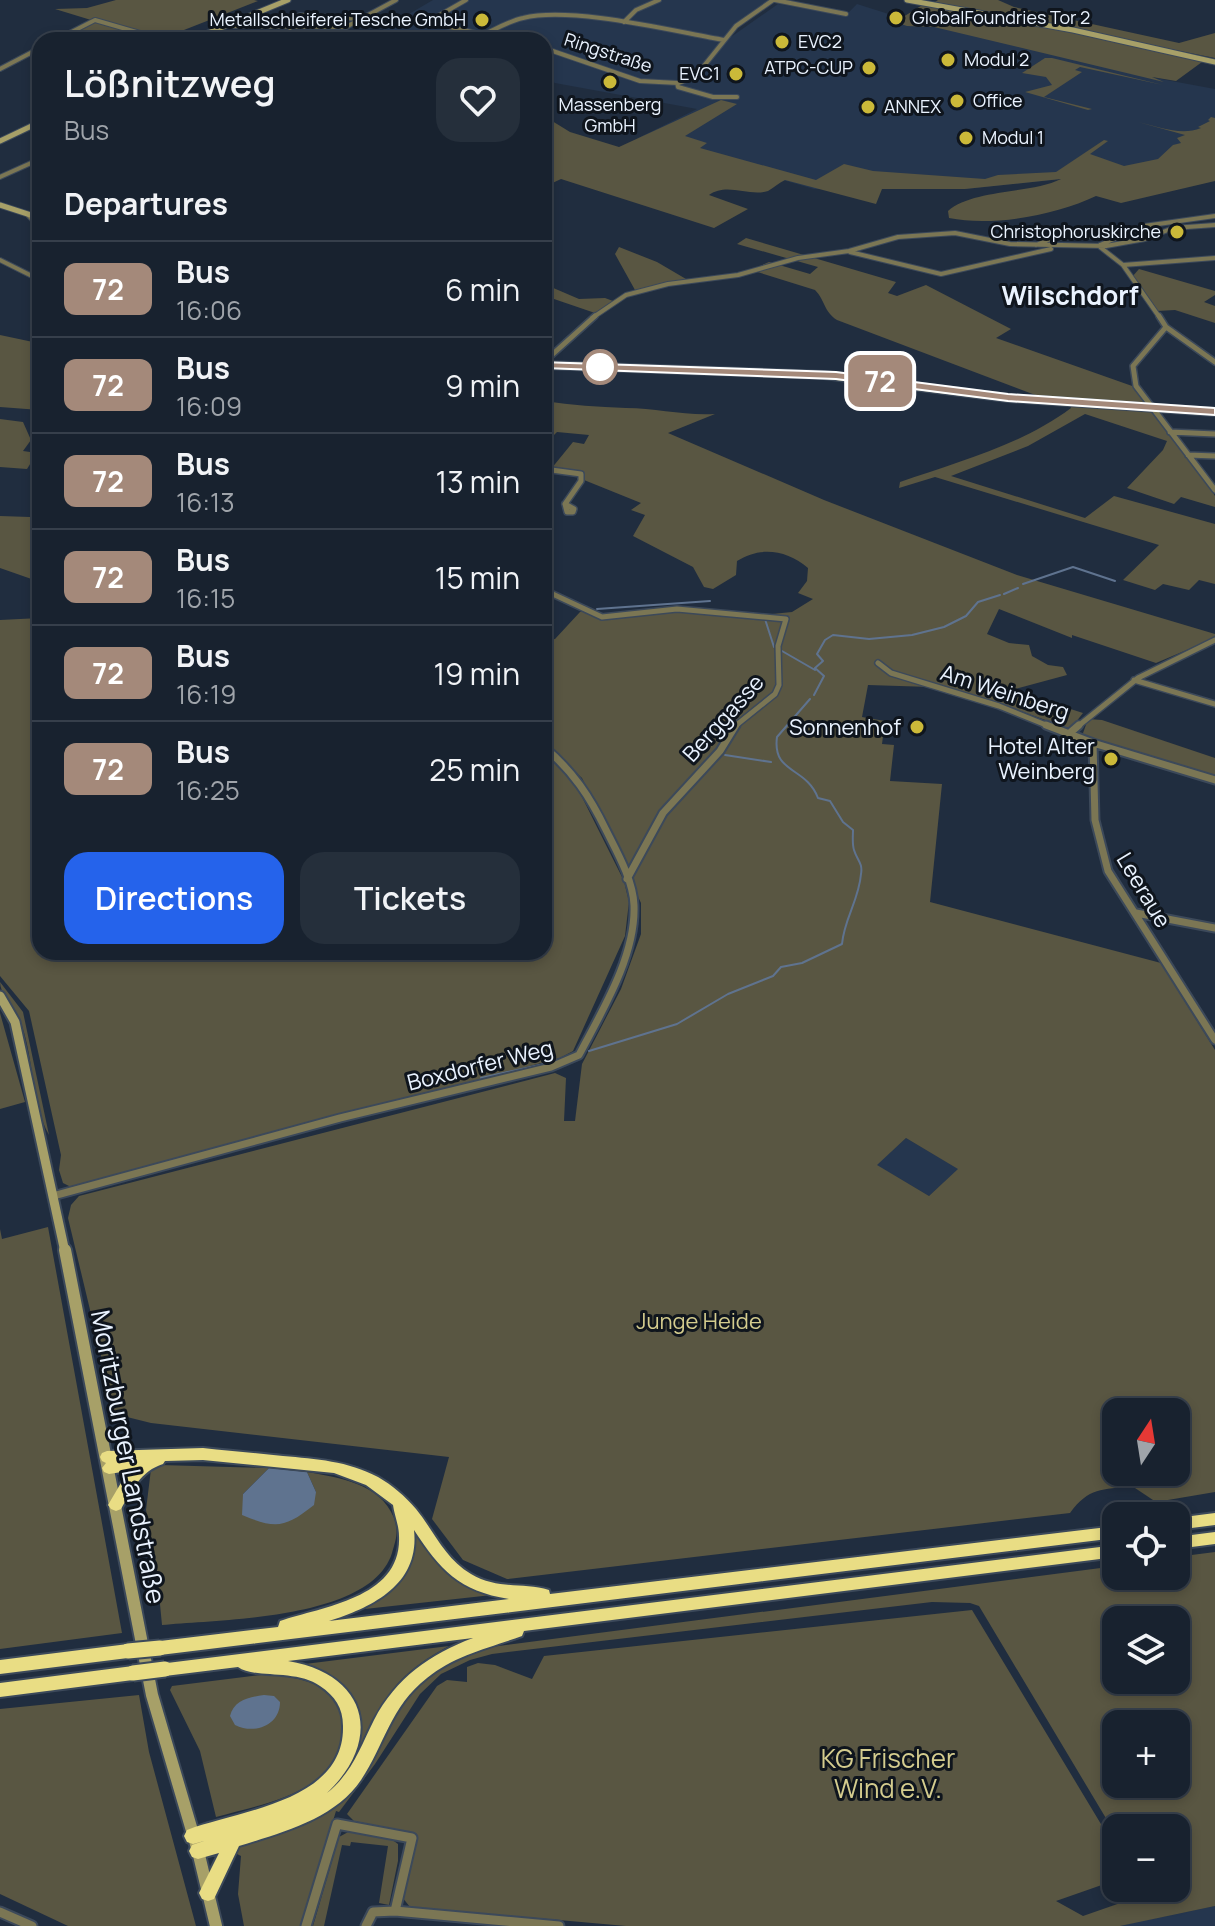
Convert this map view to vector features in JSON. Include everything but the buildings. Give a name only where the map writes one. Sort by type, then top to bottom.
[{"type":"highway","points":[[108,1463],[166,1452],[344,1470],[372,1480],[398,1499],[441,1559],[466,1579],[497,1590],[571,1597]]},
{"type":"highway","points":[[108,1463],[229,1458]]},
{"type":"highway","points":[[116,1505],[134,1474],[152,1461]]},
{"type":"highway","points":[[241,1638],[356,1606],[389,1584],[402,1567],[408,1549],[408,1532],[398,1499]]},
{"type":"highway","points":[[1190,1522],[1215,1519]]},
{"type":"highway","points":[[0,1667],[1102,1534]]},
{"type":"highway","points":[[1190,1541],[1215,1538]]},
{"type":"highway","points":[[0,1690],[1102,1553]]},
{"type":"highway","points":[[196,1843],[234,1839],[306,1815],[327,1803],[357,1773],[391,1704],[404,1687],[444,1655],[558,1620]]},
{"type":"highway","points":[[196,1843],[310,1794],[334,1774],[349,1748],[352,1734],[348,1705],[325,1680],[286,1667],[218,1662]]},
{"type":"highway","points":[[208,1893],[234,1839]]},
{"type":"main road","points":[[209,32],[288,0]]},
{"type":"main road","points":[[907,0],[1073,30],[1215,61]]},
{"type":"main road","points":[[919,0],[1215,61]]},
{"type":"main road","points":[[0,141],[32,126]]},
{"type":"main road","points":[[0,205],[32,216]]},
{"type":"main road","points":[[552,363],[836,376],[1008,398],[1215,412]]},
{"type":"main road","name":"Moritzburger Landstraße","points":[[0,996],[15,1022],[53,1196],[152,1695],[196,1843],[216,1926]]},
{"type":"street","points":[[223,26],[346,27],[396,0]]},
{"type":"street","points":[[466,0],[431,20],[432,23],[470,32]]},
{"type":"street","points":[[624,22],[630,14],[659,0]]},
{"type":"street","points":[[774,0],[846,14]]},
{"type":"street","name":"Ringstraße","points":[[552,51],[634,79],[677,83],[695,77],[736,26],[774,0]]},
{"type":"street","points":[[290,28],[300,15],[361,19]]},
{"type":"street","points":[[490,32],[533,15],[624,22],[724,40]]},
{"type":"street","points":[[72,32],[95,20],[136,32]]},
{"type":"street","points":[[280,20],[293,21]]},
{"type":"street","points":[[0,69],[32,52]]},
{"type":"street","points":[[677,83],[678,87],[713,97],[737,97]]},
{"type":"street","points":[[0,177],[32,163]]},
{"type":"street","points":[[27,214],[32,220]]},
{"type":"street","points":[[1100,244],[1116,235],[1161,221],[1215,216]]},
{"type":"street","points":[[552,356],[591,319],[626,295],[668,284],[738,275],[798,258],[849,251],[898,237],[955,233],[1017,245],[1065,246],[1145,239],[1173,228],[1215,225]]},
{"type":"street","points":[[1095,235],[1100,244],[1123,265],[1166,327],[1215,362]]},
{"type":"street","points":[[1036,245],[1048,239],[1116,235]]},
{"type":"street","points":[[1017,245],[1033,254]]},
{"type":"street","points":[[849,251],[941,274],[1065,246]]},
{"type":"street","points":[[1123,265],[1215,258]]},
{"type":"street","points":[[0,260],[32,276]]},
{"type":"street","points":[[1130,276],[1136,265]]},
{"type":"street","points":[[1166,327],[1133,366],[1136,386],[1215,490]]},
{"type":"street","points":[[1170,432],[1215,434]]},
{"type":"street","points":[[1188,455],[1215,456]]},
{"type":"street","points":[[552,470],[581,474],[581,481],[565,504]]},
{"type":"street","name":"Berggasse","points":[[552,594],[602,617],[677,609],[786,619],[778,646],[780,669],[775,694],[731,729],[720,751],[663,813],[627,879]]},
{"type":"street","points":[[1071,732],[1097,705],[1134,680],[1215,640]]},
{"type":"street","name":"Am Weinberg","points":[[878,663],[891,673],[999,706],[1093,743],[1215,780]]},
{"type":"street","points":[[1134,680],[1215,704]]},
{"type":"street","name":"Leeraue","points":[[1093,743],[1095,820],[1108,871],[1215,1040]]},
{"type":"street","name":"Boxdorfer Weg","points":[[53,1196],[340,1118],[570,1061],[579,1055],[627,945],[634,904],[627,879],[578,780],[552,755]]},
{"type":"street","points":[[1136,913],[1215,928]]},
{"type":"street","points":[[306,1926],[337,1824],[412,1838],[395,1911]]},
{"type":"street","points":[[366,1926],[373,1912],[395,1911],[559,1926]]},
{"type":"street","points":[[0,1912],[32,1926]]},
{"type":"shaded area","points":[[433,0],[771,0],[733,27],[726,35],[731,37],[778,4],[845,16],[857,4],[895,16],[1150,77],[1215,89],[1215,128],[1181,152],[1128,172],[965,189],[814,189],[638,138],[697,109],[555,83],[552,81],[552,32],[379,32],[389,26],[414,25],[429,19],[409,14]]},
{"type":"shaded area","points":[[906,1138],[959,1169],[929,1196],[876,1165]]},
{"type":"shaded area","points":[[269,1468],[307,1472],[316,1492],[314,1505],[280,1524],[264,1523],[242,1515],[243,1494]]},
{"type":"shaded area","points":[[274,1696],[280,1702],[276,1717],[258,1728],[235,1725],[230,1716],[235,1706],[248,1698]]},
{"type":"shaded area","points":[[1215,1906],[1215,1926],[1120,1926],[1146,1920]]},
{"type":"green space","points":[[116,0],[258,1],[179,32],[71,32],[91,20],[55,9],[87,8]]},
{"type":"green space","points":[[998,0],[1014,7],[1179,43],[1215,33],[1215,58],[935,2]]},
{"type":"green space","points":[[924,4],[1022,21],[1202,62],[1176,81],[1152,77],[1164,82],[934,27],[907,26],[895,22]]},
{"type":"green space","points":[[1045,58],[1163,85],[1080,67],[1075,70],[1082,72],[1044,97],[1092,109],[1088,110],[1025,92],[1052,85],[1046,77],[1022,73]]},
{"type":"green space","points":[[721,100],[737,104],[685,136],[707,143],[700,148],[816,180],[844,164],[873,171],[985,179],[998,175],[1056,172],[1104,140],[1108,141],[1090,154],[1124,166],[1158,159],[1173,145],[1181,143],[1177,138],[1185,135],[1138,122],[1186,131],[1201,128],[1198,127],[1210,121],[1211,117],[1215,118],[1215,181],[1121,203],[1096,196],[1044,214],[985,221],[949,218],[948,211],[972,199],[1061,179],[965,189],[882,189],[876,204],[785,180],[768,191],[723,190],[709,195],[748,209],[714,228],[561,179],[552,183],[552,121],[570,132],[619,147]]},
{"type":"green space","points":[[746,238],[896,282],[888,293],[897,296],[926,285],[1011,329],[996,338],[1135,387],[1209,486],[1215,496],[1215,507],[1181,497],[1174,504],[1127,488],[1163,450],[1167,441],[1085,414],[1028,446],[951,476],[1085,518],[1114,496],[1215,524],[1215,584],[1199,580],[1189,590],[1163,584],[1155,590],[1123,580],[1159,545],[935,477],[899,488],[900,482],[1032,432],[1071,408],[1070,404],[1054,402],[837,320],[815,290],[751,270],[769,262],[810,274],[818,267],[737,244]]},
{"type":"green space","points":[[619,247],[657,262],[686,279],[635,290],[615,254]]},
{"type":"green space","points":[[1139,269],[1215,291],[1215,295],[1204,302],[1215,306],[1215,323],[1175,310],[1157,311],[1132,277]]},
{"type":"green space","points":[[552,287],[579,299],[605,298],[613,301],[595,313],[554,299]]},
{"type":"green space","points":[[0,335],[32,342],[32,409],[0,407]]},
{"type":"green space","name":"Junge Heide","points":[[552,402],[715,414],[668,433],[824,500],[1017,575],[1215,634],[1215,638],[1156,663],[1072,635],[1072,638],[999,609],[987,634],[1009,643],[1029,645],[1032,656],[1048,665],[1063,667],[1067,675],[1011,690],[1083,713],[1072,727],[931,687],[868,685],[862,717],[885,721],[882,744],[894,745],[890,781],[942,784],[930,902],[1161,963],[1215,1050],[1215,1492],[1156,1502],[1132,1486],[1112,1488],[1083,1498],[1070,1513],[507,1579],[463,1560],[432,1519],[449,1457],[151,1423],[115,1414],[68,1218],[71,1205],[79,1196],[555,1073],[566,1078],[564,1121],[575,1121],[582,1064],[621,989],[641,934],[641,903],[582,778],[552,750],[552,640],[580,612],[587,610],[615,618],[677,608],[762,615],[792,612],[813,599],[798,593],[807,581],[808,568],[791,557],[773,552],[746,556],[737,561],[736,575],[713,589],[704,587],[693,567],[633,536],[645,515],[631,510],[641,503],[584,480],[584,473],[552,469],[573,442],[584,444],[589,435],[557,432],[552,437]],"holes":[[[906,1138],[958,1169],[929,1196],[877,1165]]]},
{"type":"green space","points":[[0,419],[23,422],[31,440],[23,451],[32,452],[32,461],[27,469],[0,467]]},
{"type":"green space","points":[[0,516],[32,518],[32,579],[0,568]]},
{"type":"green space","points":[[32,618],[32,960],[552,960],[552,759],[574,781],[624,881],[629,902],[625,936],[573,1051],[560,1058],[71,1187],[63,1183],[59,1170],[61,1155],[29,1011],[0,976],[0,620]]},
{"type":"green space","points":[[1088,719],[1102,720],[1215,758],[1215,777],[1082,736]]},
{"type":"green space","points":[[0,982],[23,1012],[49,1135],[39,1109],[22,1026]]},
{"type":"green space","points":[[0,1013],[25,1102],[0,1109]]},
{"type":"green space","points":[[48,1227],[122,1633],[0,1649],[0,1229],[2,1239]]},
{"type":"green space","points":[[160,1465],[269,1468],[243,1494],[316,1492],[307,1472],[358,1484],[379,1497],[394,1518],[397,1532],[392,1553],[379,1575],[356,1592],[326,1604],[256,1617],[162,1625],[156,1563],[146,1510],[151,1469]]},
{"type":"green space","points":[[410,1522],[444,1567],[464,1582],[492,1595],[365,1609],[390,1590],[403,1573],[409,1553]]},
{"type":"green space","name":"KG Frischer Wind e.V.","points":[[1215,1552],[1215,1906],[1120,1926],[626,1926],[410,1907],[402,1897],[417,1834],[354,1821],[347,1814],[437,1686],[447,1680],[467,1682],[467,1667],[478,1663],[495,1665],[532,1679],[544,1656],[972,1610],[1102,1826],[1102,1885],[1056,1901],[1083,1916],[1123,1902],[1190,1902],[1190,1814],[1103,1814],[979,1606],[932,1602],[492,1654],[470,1660],[441,1674],[420,1694],[375,1764],[339,1812],[336,1811],[301,1926],[244,1926],[238,1894],[241,1856],[233,1852],[242,1842],[333,1805],[409,1691],[427,1673],[456,1657],[491,1647],[1102,1568],[1102,1590],[1190,1590],[1190,1555]]},
{"type":"green space","points":[[449,1646],[417,1666],[397,1684],[383,1704],[357,1760],[339,1784],[328,1793],[300,1806],[355,1751],[331,1677],[305,1664]]},
{"type":"green space","points":[[261,1675],[308,1682],[333,1696],[344,1722],[342,1740],[329,1768],[304,1788],[267,1803],[216,1817],[200,1751],[170,1690],[172,1686]]},
{"type":"green space","points":[[139,1695],[149,1752],[196,1926],[68,1926],[0,1894],[0,1709]]},
{"type":"green space","points":[[350,1831],[391,1839],[398,1844],[398,1861],[389,1905],[379,1903],[388,1846],[351,1842],[350,1846],[342,1845],[324,1926],[313,1926],[339,1837]]},
{"type":"waterway","points":[[1023,584],[1073,567],[1115,581]]},
{"type":"waterway","points":[[1004,594],[1018,588]]},
{"type":"waterway","points":[[814,695],[824,676],[815,668],[823,661],[817,654],[825,640],[833,635],[869,639],[912,635],[944,627],[966,616],[978,602],[1000,595]]},
{"type":"waterway","points":[[597,609],[710,601]]},
{"type":"waterway","points":[[765,619],[774,647]]},
{"type":"waterway","points":[[782,651],[815,670]]},
{"type":"waterway","points":[[589,1051],[677,1024],[728,994],[773,976],[781,967],[802,963],[842,944],[860,883],[861,870],[853,848],[853,830],[843,822],[830,801],[818,798],[806,780],[785,764],[777,749],[777,737],[810,699]]},
{"type":"waterway","points":[[725,755],[771,762]]},
{"type":"waterway","points":[[481,1078],[553,1062]]},
{"type":"bus line","name":"72","points":[[552,365],[836,376],[1008,398],[1215,412]]},
{"type":"place","name":"GlobalFoundries Tor 2","points":[[896,18]]},
{"type":"place","name":"Metallschleiferei Tesche GmbH","points":[[482,20]]},
{"type":"place","name":"EVC2","points":[[782,42]]},
{"type":"place","name":"Modul 2","points":[[948,60]]},
{"type":"place","name":"ATPC-CUP","points":[[869,68]]},
{"type":"place","name":"EVC1","points":[[736,74]]},
{"type":"place","name":"Massenberg GmbH","points":[[610,82]]},
{"type":"place","name":"Office","points":[[957,101]]},
{"type":"place","name":"ANNEX","points":[[868,107]]},
{"type":"place","name":"Modul 1","points":[[966,138]]},
{"type":"place","name":"Christophoruskirche","points":[[1177,232]]},
{"type":"place","name":"Sonnenhof","points":[[917,727]]},
{"type":"place","name":"Hotel Alter Weinberg","points":[[1111,759]]},
{"type":"district","name":"Wilschdorf","points":[[1070,296]]}]
